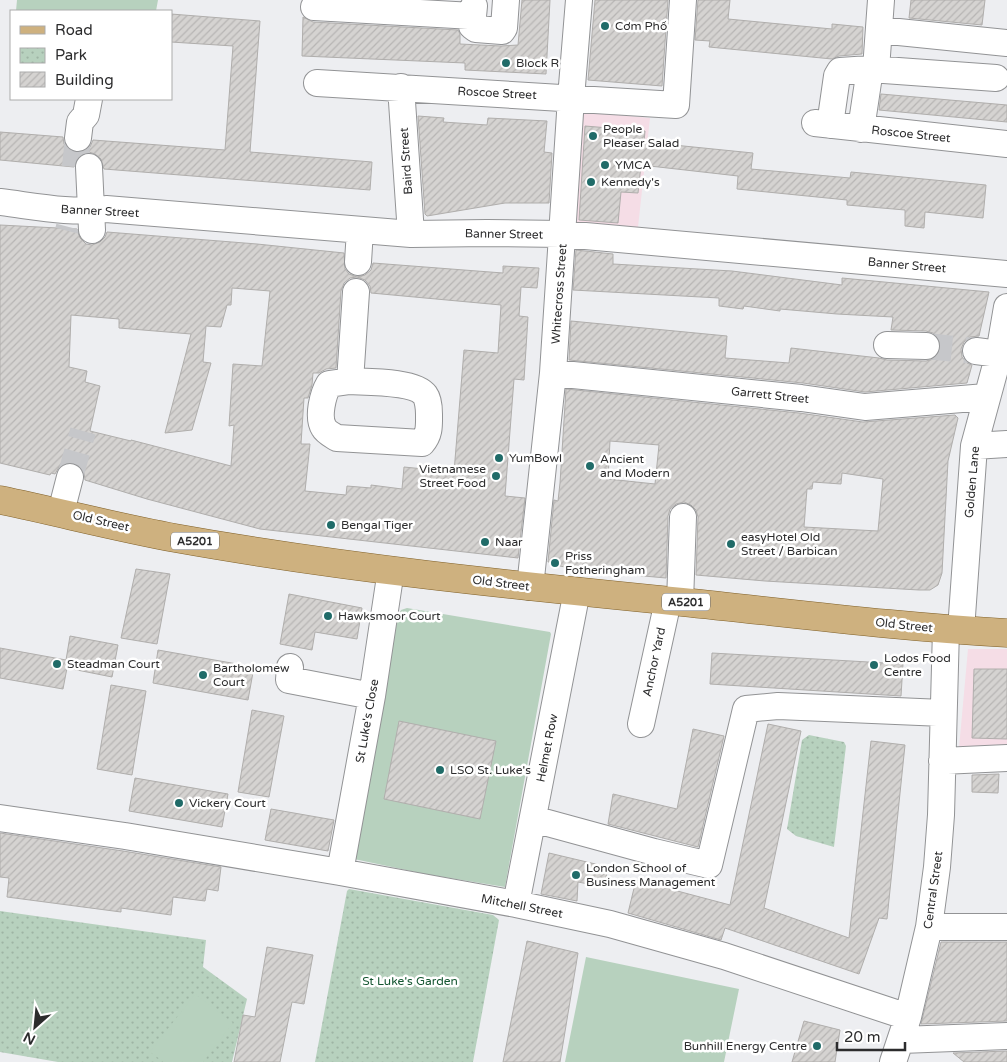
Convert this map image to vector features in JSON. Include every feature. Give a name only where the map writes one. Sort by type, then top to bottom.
[{"type":"main road","name":"Old Street","points":[[0,500],[172,537],[244,550],[391,570],[530,587],[954,630],[1007,633]]},
{"type":"street","points":[[314,7],[342,4],[473,8],[472,26],[476,29],[502,31],[504,28],[506,0]]},
{"type":"street","name":"Whitecross Street","points":[[530,587],[553,373],[579,0]]},
{"type":"street","name":"Roscoe Street","points":[[317,83],[676,105],[683,0]]},
{"type":"street","points":[[861,129],[880,30],[882,0]]},
{"type":"street","points":[[880,30],[1007,43]]},
{"type":"street","points":[[937,73],[941,37]]},
{"type":"street","points":[[873,69],[996,78]]},
{"type":"street","name":"Roscoe Street","points":[[873,69],[840,71],[823,124],[1007,144]]},
{"type":"street","name":"Baird Street","points":[[401,87],[411,234]]},
{"type":"street","points":[[80,220],[82,167]]},
{"type":"street","name":"Banner Street","points":[[0,202],[80,220],[106,209],[411,234],[487,232],[563,234],[1007,274]]},
{"type":"street","points":[[358,262],[360,230]]},
{"type":"street","points":[[350,381],[356,292]]},
{"type":"street","name":"Golden Lane","points":[[954,630],[974,446],[986,397],[988,352],[1007,308]]},
{"type":"street","points":[[887,344],[926,346]]},
{"type":"street","name":"Garrett Street","points":[[553,373],[801,398],[866,407],[986,397]]},
{"type":"street","points":[[974,446],[1007,444]]},
{"type":"street","points":[[61,512],[70,477]]},
{"type":"street","name":"Anchor Yard","points":[[641,724],[674,601],[683,517]]},
{"type":"street","name":"St Luke's Close","points":[[340,872],[372,696],[391,570]]},
{"type":"street","name":"Helmet Row","points":[[516,904],[576,591]]},
{"type":"street","name":"Central Street","points":[[900,1040],[929,927],[937,867],[941,815],[944,713],[954,630]]},
{"type":"street","points":[[290,667],[289,680],[372,696]]},
{"type":"street","points":[[533,819],[709,865],[746,709],[778,706],[944,713]]},
{"type":"street","points":[[942,762],[1007,758]]},
{"type":"street","name":"Mitchell Street","points":[[0,818],[125,836],[340,872],[516,904],[610,924],[714,953],[900,1040]]},
{"type":"street","points":[[929,927],[1007,926]]},
{"type":"street","points":[[900,1040],[1007,1036]]},
{"type":"shaded area","points":[[581,111],[650,118],[638,227],[576,225]]},
{"type":"shaded area","points":[[968,649],[1007,649],[1007,747],[959,748]]},
{"type":"green space","points":[[17,0],[158,0],[156,10],[16,10]]},
{"type":"green space","points":[[407,608],[550,632],[551,634],[505,887],[425,874],[354,859],[398,616],[401,610]]},
{"type":"green space","points":[[809,735],[844,742],[846,746],[834,847],[796,836],[787,829],[802,740]]},
{"type":"green space","name":"St Luke's Garden","points":[[349,889],[493,915],[499,920],[473,1062],[315,1062],[347,891]]},
{"type":"green space","points":[[0,911],[206,940],[203,967],[247,999],[232,1062],[58,1062],[0,1052]]},
{"type":"green space","points":[[586,957],[739,989],[724,1062],[565,1062]]},
{"type":"green space","points":[[195,994],[233,1023],[203,1062],[164,1062],[150,1052]]},
{"type":"building","points":[[522,0],[550,0],[546,74],[465,70],[465,63],[302,56],[303,17],[313,22],[458,30],[460,44],[518,45]]},
{"type":"building","points":[[595,0],[668,0],[662,86],[588,80]]},
{"type":"building","points":[[698,0],[730,0],[728,19],[832,29],[832,24],[863,27],[862,54],[839,56],[832,59],[709,47],[710,41],[695,40]]},
{"type":"building","points":[[911,0],[985,0],[982,25],[909,18]]},
{"type":"building","points":[[172,14],[260,21],[250,152],[372,162],[370,190],[104,169],[101,159],[89,152],[81,155],[76,160],[74,167],[0,160],[0,132],[63,137],[64,144],[69,150],[77,153],[83,152],[90,147],[93,140],[225,150],[233,46],[172,42]]},
{"type":"building","points":[[881,94],[1007,105],[1007,122],[879,110]]},
{"type":"building","points":[[418,116],[444,118],[443,122],[487,125],[488,118],[547,121],[544,152],[552,153],[549,203],[505,203],[427,216],[425,214]]},
{"type":"building","points":[[585,126],[645,131],[644,142],[753,153],[751,169],[850,178],[851,172],[986,185],[983,218],[925,212],[924,228],[905,226],[905,210],[847,205],[847,200],[737,189],[738,176],[641,165],[638,193],[621,192],[618,223],[579,220]]},
{"type":"building","points":[[0,225],[77,229],[80,238],[86,244],[92,245],[100,242],[107,232],[344,253],[345,269],[349,274],[357,277],[365,275],[371,270],[373,263],[503,273],[503,266],[539,268],[537,288],[521,287],[519,316],[528,317],[524,380],[514,379],[505,496],[525,498],[518,558],[260,529],[147,499],[85,480],[81,467],[73,462],[66,463],[59,467],[55,474],[51,473],[50,475],[0,463]],"holes":[[[357,277],[365,280],[370,286],[371,293],[501,305],[498,353],[464,350],[454,472],[404,467],[402,489],[371,485],[371,488],[347,486],[346,495],[305,491],[310,444],[301,444],[304,398],[308,398],[313,373],[336,368],[341,291],[344,283],[350,278]],[[232,288],[270,291],[262,366],[233,364],[229,426],[234,425],[231,466],[90,431],[100,386],[85,382],[87,371],[69,367],[71,315],[119,319],[119,328],[191,334],[165,433],[192,430],[211,363],[203,362],[206,326],[221,327],[227,305],[231,305]]]},
{"type":"building","points":[[576,250],[613,254],[613,264],[732,271],[842,285],[842,278],[989,292],[979,336],[970,337],[964,342],[961,349],[962,357],[967,363],[972,365],[967,383],[865,392],[803,383],[569,360],[571,321],[727,336],[725,358],[789,363],[791,348],[887,360],[926,361],[934,359],[941,347],[939,338],[933,333],[891,330],[893,317],[780,309],[780,311],[744,306],[743,309],[719,306],[719,298],[573,290]]},
{"type":"building","points":[[566,389],[799,413],[863,422],[955,415],[958,418],[948,461],[942,573],[938,585],[930,590],[765,581],[696,575],[698,517],[696,510],[684,502],[676,504],[670,509],[668,516],[666,578],[588,571],[554,565],[555,562],[548,562],[554,500],[558,501]],"holes":[[[610,441],[659,445],[655,484],[608,479]],[[842,473],[883,479],[878,531],[804,527],[807,489],[812,489],[813,482],[841,484]]]},
{"type":"building","points":[[136,569],[170,574],[157,644],[121,638]]},
{"type":"building","name":"Hawksmoor Court","points":[[289,594],[362,608],[357,639],[315,632],[312,650],[280,644]]},
{"type":"building","name":"Steadman Court","points":[[70,636],[118,645],[112,677],[67,668],[63,689],[0,678],[0,648],[66,660]]},
{"type":"building","name":"Bartholomew Court","points":[[158,650],[254,667],[248,700],[153,683]]},
{"type":"building","points":[[712,653],[903,664],[901,696],[710,684]]},
{"type":"building","points":[[974,669],[1007,669],[1007,739],[972,738]]},
{"type":"building","points":[[111,685],[146,691],[132,775],[97,769]]},
{"type":"building","name":"Vickery Court","points":[[252,710],[284,716],[269,797],[238,792]]},
{"type":"building","name":"LSO St. Luke's","points":[[399,721],[496,741],[480,819],[384,799]]},
{"type":"building","points":[[768,724],[801,731],[764,908],[849,938],[871,741],[905,745],[887,919],[879,918],[859,974],[725,928],[721,940],[628,913],[636,880],[730,905]]},
{"type":"building","points":[[693,729],[724,736],[698,847],[608,824],[613,794],[677,809]]},
{"type":"building","points":[[999,774],[998,793],[972,792],[972,775]]},
{"type":"building","name":"Vickery Court","points":[[135,778],[228,794],[222,827],[129,811]]},
{"type":"building","name":"Vickery Court","points":[[271,809],[334,820],[328,851],[265,840]]},
{"type":"building","points":[[0,833],[221,867],[218,891],[207,889],[205,901],[173,897],[171,915],[121,908],[121,912],[7,897],[9,878],[0,877]]},
{"type":"building","name":"London School of Business Management","points":[[549,853],[608,867],[604,887],[578,882],[577,901],[541,894]]},
{"type":"building","points":[[527,941],[578,953],[560,1062],[503,1062]]},
{"type":"building","points":[[941,942],[1007,942],[1007,1021],[921,1024]]},
{"type":"building","points":[[267,947],[313,955],[304,1004],[292,1002],[280,1062],[234,1062],[243,1015],[255,1017]]},
{"type":"building","name":"Bunhill Energy Centre","points":[[804,1021],[840,1030],[835,1062],[792,1062]]},
{"type":"building","points":[[1007,1051],[1007,1062],[964,1062],[953,1053]]},
{"type":"tunnel","points":[[75,167],[78,138]]},
{"type":"tunnel","points":[[68,231],[69,227]]},
{"type":"tunnel","points":[[926,346],[976,351]]},
{"type":"tunnel","points":[[70,477],[83,431]]},
{"type":"place","name":"Cơm Phố","points":[[605,26]]},
{"type":"place","name":"Block R","points":[[506,63]]},
{"type":"place","name":"People Pleaser Salad","points":[[593,136]]},
{"type":"place","name":"YMCA","points":[[605,165]]},
{"type":"place","name":"Kennedy's","points":[[591,182]]},
{"type":"place","name":"YumBowl","points":[[499,458]]},
{"type":"place","name":"Ancient and Modern","points":[[590,466]]},
{"type":"place","name":"Vietnamese Street Food","points":[[496,476]]},
{"type":"place","name":"Bengal Tiger","points":[[331,525]]},
{"type":"place","name":"Naar","points":[[485,542]]},
{"type":"place","name":"easyHotel Old Street / Barbican","points":[[731,544]]},
{"type":"place","name":"Priss Fotheringham","points":[[555,563]]},
{"type":"place","name":"Hawksmoor Court","points":[[328,616]]},
{"type":"place","name":"Steadman Court","points":[[57,664]]},
{"type":"place","name":"Lodos Food Centre","points":[[874,665]]},
{"type":"place","name":"Bartholomew Court","points":[[203,675]]},
{"type":"place","name":"LSO St. Luke's","points":[[440,770]]},
{"type":"place","name":"Vickery Court","points":[[179,803]]},
{"type":"place","name":"London School of Business Management","points":[[576,875]]},
{"type":"place","name":"Bunhill Energy Centre","points":[[817,1046]]}]
